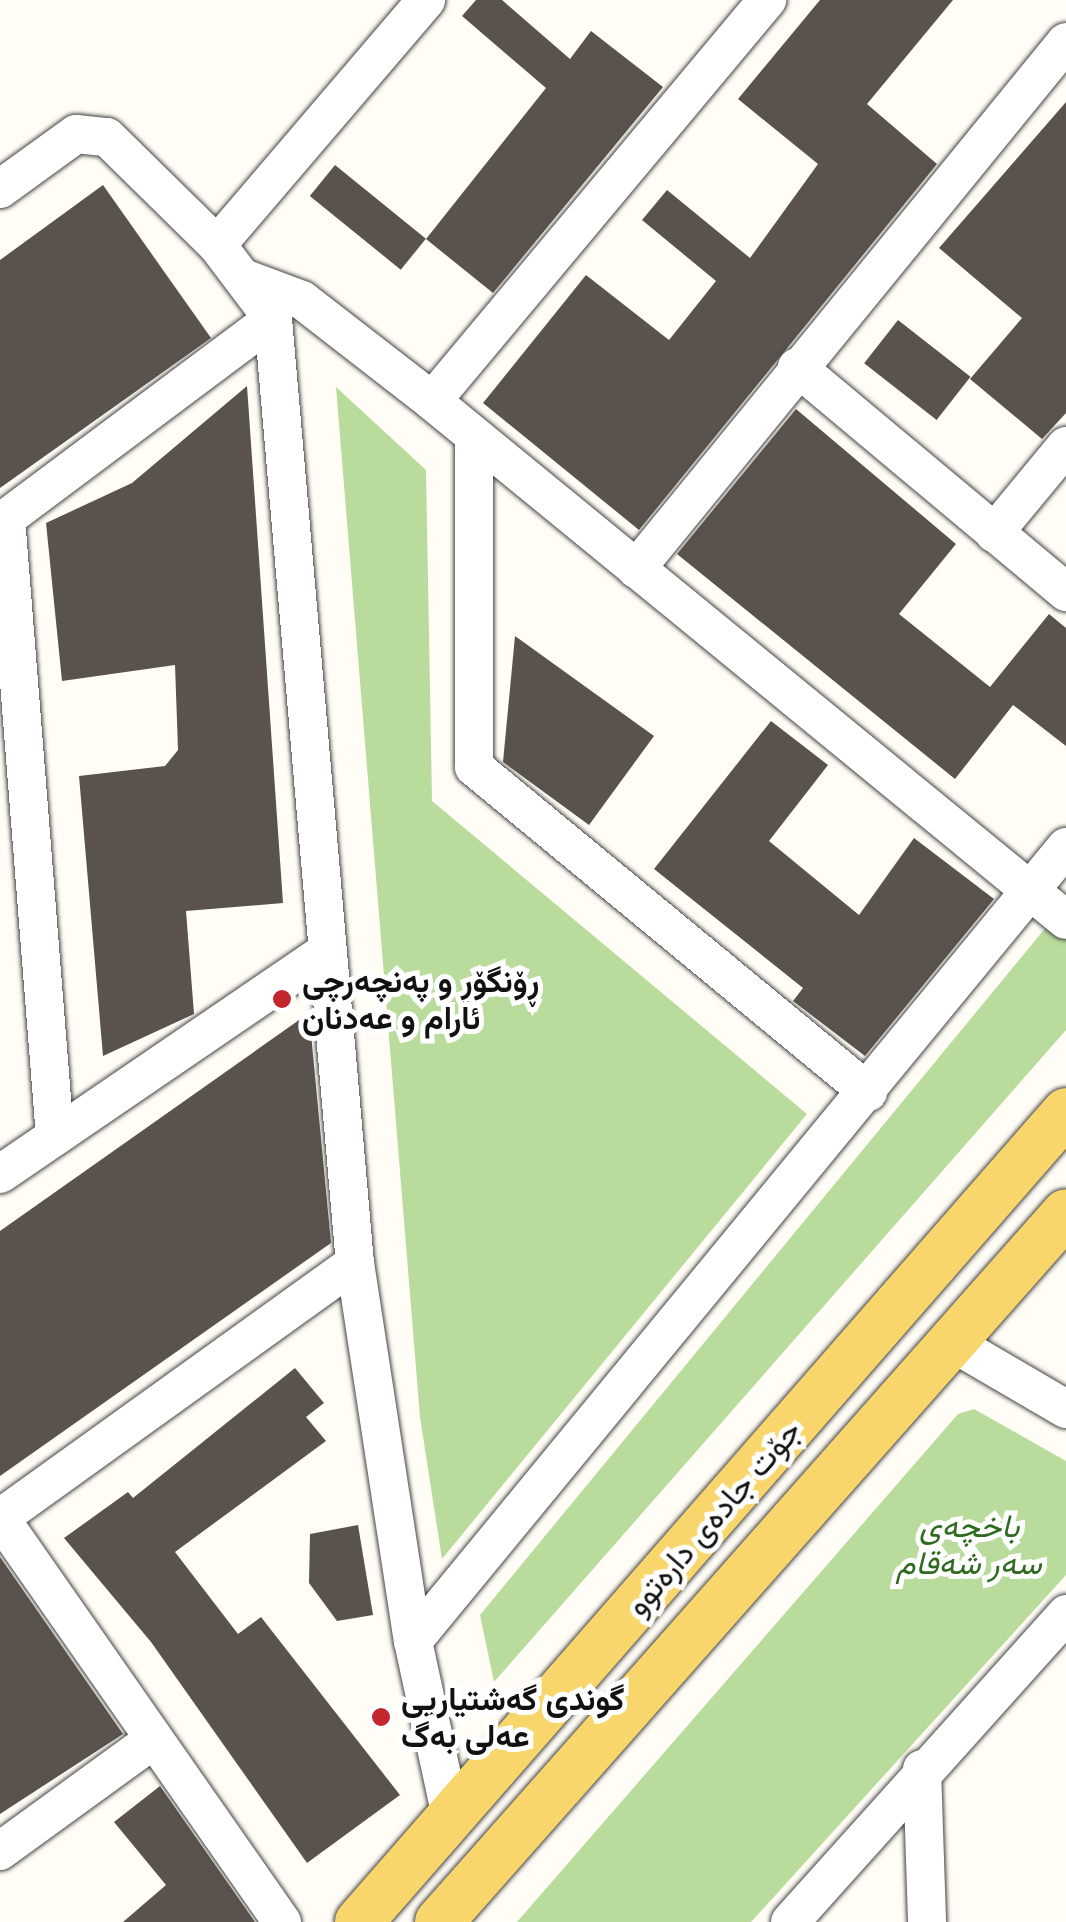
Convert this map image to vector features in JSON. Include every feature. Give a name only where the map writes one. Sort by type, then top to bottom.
[{"type":"main road","name":"جۆت جادەی دارەتوو","points":[[359,1922],[1066,1112]]},
{"type":"main road","name":"جۆت جادەی دارەتوو","points":[[439,1922],[1066,1213]]},
{"type":"main road","points":[[888,1316],[947,1351]]},
{"type":"street","points":[[217,245],[426,0]]},
{"type":"street","points":[[432,401],[768,0]]},
{"type":"street","points":[[636,569],[1066,42]]},
{"type":"street","points":[[0,189],[76,134],[94,132],[217,245],[273,319],[355,1263],[413,1640],[451,1817]]},
{"type":"street","points":[[246,279],[302,300],[432,401],[1066,920]]},
{"type":"street","points":[[55,1136],[3,520],[273,319]]},
{"type":"street","points":[[797,368],[1066,592]]},
{"type":"street","points":[[474,438],[474,767],[868,1092]]},
{"type":"street","points":[[994,533],[1066,446]]},
{"type":"street","points":[[413,1640],[1066,848]]},
{"type":"street","points":[[0,1174],[327,951]]},
{"type":"street","points":[[282,1922],[0,1518],[355,1263]]},
{"type":"street","points":[[947,1351],[1066,1409]]},
{"type":"street","points":[[790,1922],[922,1769],[1066,1614]]},
{"type":"street","points":[[0,1851],[154,1739]]},
{"type":"street","points":[[922,1769],[927,1922]]},
{"type":"green space","points":[[336,387],[426,470],[432,801],[807,1114],[442,1559],[420,1417]]},
{"type":"green space","points":[[1047,926],[1066,936],[1066,1030],[494,1682],[480,1615]]},
{"type":"green space","name":"باخچەی سەر شەقام","points":[[974,1409],[1066,1461],[1066,1575],[751,1922],[517,1922],[958,1414]]},
{"type":"building","points":[[476,0],[502,0],[570,59],[591,31],[663,87],[493,293],[426,239],[546,88],[462,16]]},
{"type":"building","points":[[820,0],[953,0],[867,104],[937,164],[639,530],[483,403],[586,275],[669,340],[716,281],[642,220],[667,190],[750,258],[818,164],[738,99]]},
{"type":"building","points":[[1066,102],[1066,413],[1042,439],[970,379],[1022,318],[939,248]]},
{"type":"building","points":[[335,165],[426,239],[401,270],[310,196]]},
{"type":"building","points":[[103,185],[211,338],[0,488],[0,260]]},
{"type":"building","points":[[898,320],[970,377],[937,420],[864,363]]},
{"type":"building","points":[[247,386],[283,903],[186,911],[194,1014],[103,1056],[79,776],[165,766],[178,750],[175,665],[62,681],[46,523],[132,483]]},
{"type":"building","points":[[796,409],[956,544],[899,614],[990,687],[1049,614],[1066,628],[1066,746],[1013,705],[955,779],[677,554]]},
{"type":"building","points":[[515,636],[654,736],[589,825],[503,762]]},
{"type":"building","points":[[771,721],[828,765],[769,841],[859,915],[914,838],[994,899],[865,1056],[793,1001],[803,988],[654,869]]},
{"type":"building","points":[[309,1013],[331,1243],[0,1476],[0,1231]]},
{"type":"building","points":[[295,1368],[324,1403],[306,1417],[326,1441],[175,1552],[238,1634],[261,1617],[400,1795],[307,1863],[151,1642],[64,1538],[128,1492],[133,1498]]},
{"type":"building","points":[[358,1525],[373,1615],[337,1621],[309,1583],[310,1534]]},
{"type":"building","points":[[0,1557],[123,1734],[0,1814]]},
{"type":"building","points":[[160,1786],[255,1922],[123,1922],[166,1885],[114,1822]]},
{"type":"place","name":"ڕۆنگۆڕ و پەنچەرچی ئارام و عەدنان","points":[[282,999]]},
{"type":"place","name":"گوندی گەشتیاریی عەلی بەگ","points":[[381,1717]]}]
